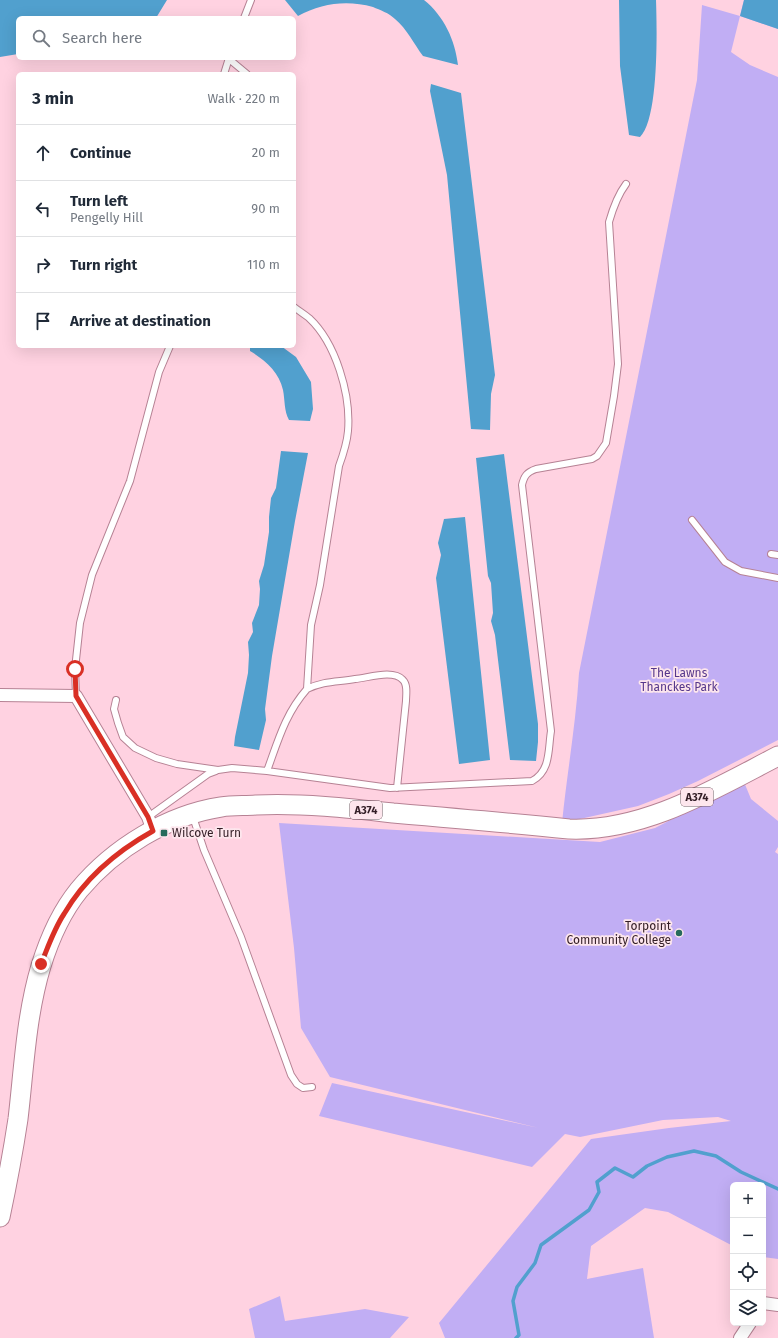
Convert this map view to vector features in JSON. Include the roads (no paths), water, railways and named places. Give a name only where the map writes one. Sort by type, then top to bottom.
[{"type":"main road","name":"A374","points":[[0,1217],[4,1178],[18,1119],[33,996],[41,964],[63,915],[79,890],[151,824],[223,806],[271,804],[324,806],[584,830],[638,820],[667,810],[720,786],[778,756]]},
{"type":"street","points":[[0,695],[76,696],[151,824]]},
{"type":"street","points":[[766,1303],[778,1305]]},
{"type":"street","points":[[740,1338],[748,1326]]},
{"type":"lane","points":[[245,16],[251,0]]},
{"type":"lane","points":[[225,72],[228,60]]},
{"type":"lane","points":[[231,60],[245,72]]},
{"type":"lane","points":[[151,824],[208,774],[218,770],[232,768],[267,771],[390,788],[532,781],[538,778],[544,770],[548,759],[551,731],[522,485],[524,477],[529,471],[592,459],[597,456],[606,443],[618,364],[610,222],[613,207],[626,184]]},
{"type":"lane","points":[[267,771],[290,711],[306,689],[311,625],[320,585],[339,466],[345,449],[348,432],[349,413],[345,389],[333,353],[310,319],[296,308]]},
{"type":"lane","points":[[76,696],[75,669],[80,623],[92,575],[130,481],[159,372],[169,348]]},
{"type":"lane","points":[[692,520],[725,562],[741,571],[778,578]]},
{"type":"lane","points":[[771,554],[778,555]]},
{"type":"lane","points":[[306,689],[327,682],[354,680],[381,674],[397,676],[403,679],[406,687],[406,702],[397,788]]},
{"type":"lane","points":[[116,700],[114,709],[123,737],[135,748],[156,758],[178,764],[218,770]]},
{"type":"lane","points":[[192,813],[204,850],[242,937],[291,1075],[297,1084],[303,1088],[312,1087]]},
{"type":"water","points":[[0,0],[167,0],[157,16],[16,16],[16,54],[0,57]]},
{"type":"water","points":[[285,0],[424,0],[443,21],[451,38],[458,65],[423,56],[399,23],[390,15],[373,7],[344,3],[335,4],[316,8],[298,16]]},
{"type":"water","points":[[619,0],[656,0],[657,31],[654,93],[651,112],[646,127],[640,137],[629,135],[620,66]]},
{"type":"water","points":[[744,0],[778,0],[778,29],[740,16]]},
{"type":"water","points":[[431,84],[461,93],[495,375],[491,394],[490,430],[471,429],[447,175],[430,91]]},
{"type":"water","points":[[250,348],[284,348],[296,357],[311,382],[313,409],[310,421],[289,420],[285,409],[283,390],[275,372],[261,358],[250,351]]},
{"type":"water","points":[[281,451],[308,453],[272,656],[265,709],[266,720],[259,750],[234,746],[248,673],[248,642],[253,632],[252,623],[259,605],[259,581],[264,565],[269,532],[271,498],[276,488]]},
{"type":"water","points":[[504,454],[538,724],[536,761],[510,760],[495,635],[491,621],[493,613],[491,583],[488,576],[476,458]]},
{"type":"water","points":[[465,517],[490,760],[459,764],[436,578],[441,555],[438,543],[444,519]]},
{"type":"waterway","points":[[516,1338],[519,1335],[513,1301],[517,1287],[535,1263],[541,1245],[589,1210],[599,1192],[597,1182],[615,1168],[633,1177],[647,1166],[667,1157],[694,1151],[716,1156],[741,1172],[778,1189]]},
{"type":"place","name":"Wilcove Turn","points":[[164,833]]},
{"type":"place","name":"Torpoint Community College","points":[[679,933]]},
{"type":"park label","name":"The Lawns Thanckes Park","points":[[679,680]]}]
